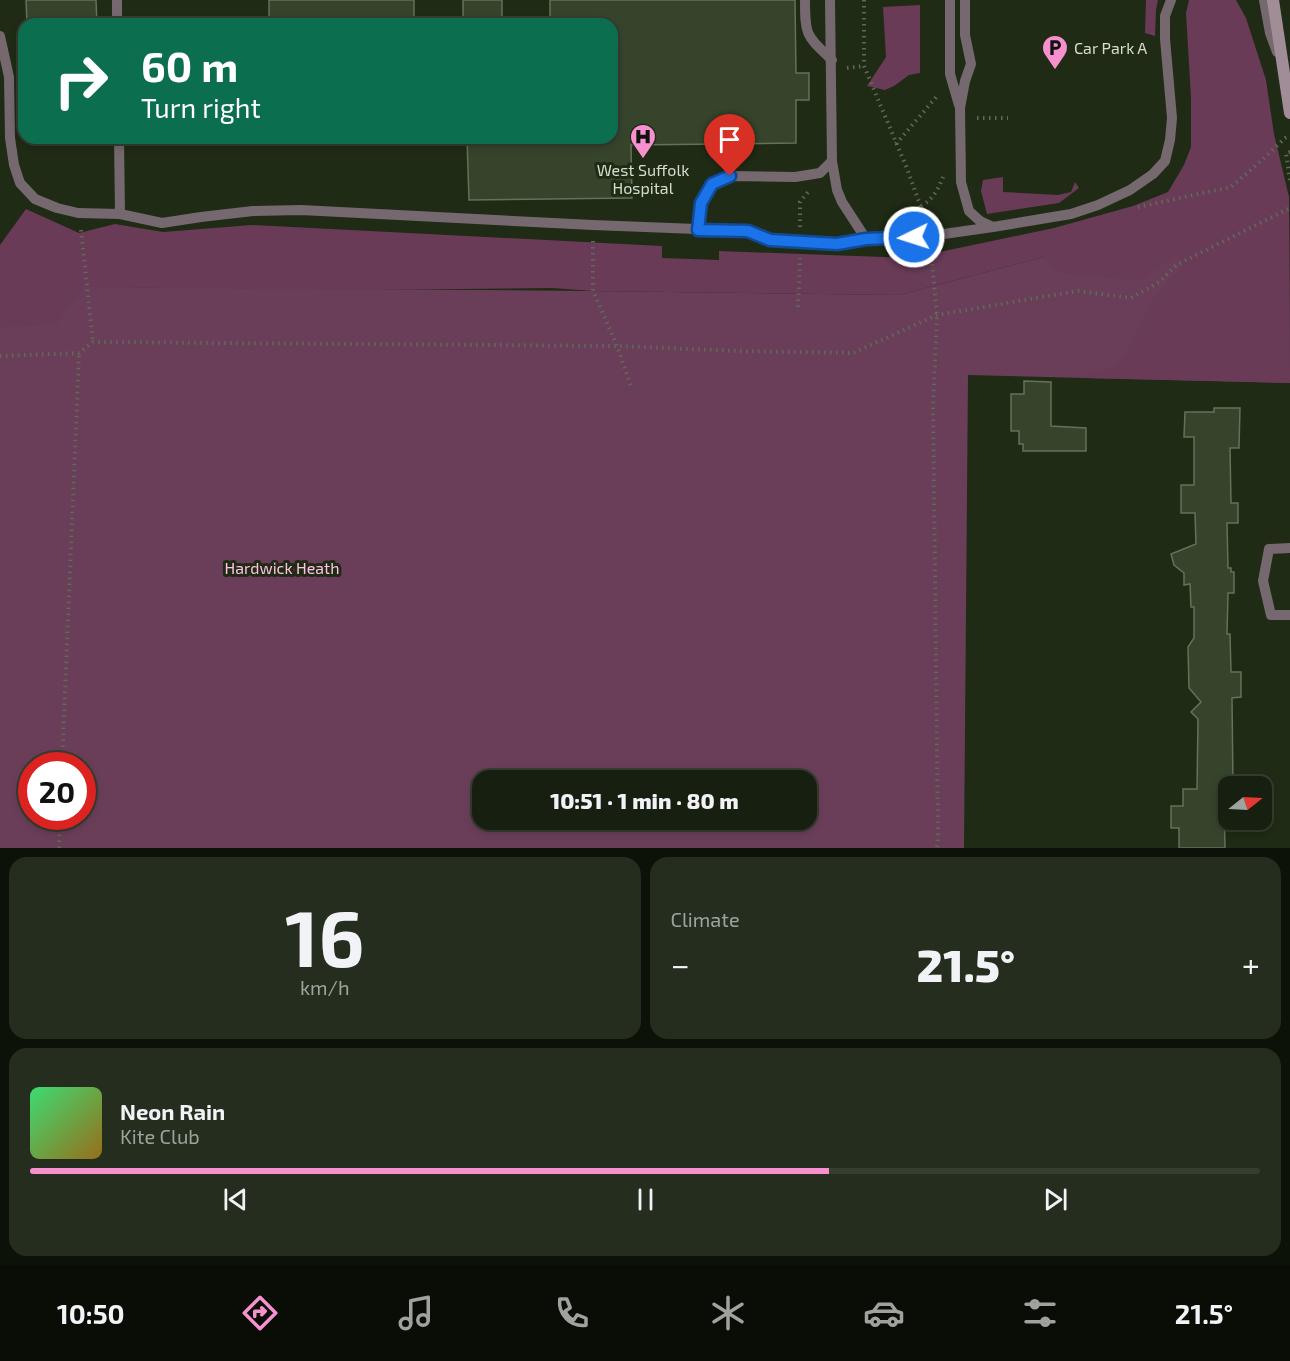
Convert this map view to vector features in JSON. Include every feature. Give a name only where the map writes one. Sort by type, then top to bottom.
[{"type":"street","points":[[1273,0],[1290,113]]},
{"type":"lane","points":[[117,0],[117,18]]},
{"type":"lane","points":[[806,0],[806,29],[811,40],[832,60]]},
{"type":"lane","points":[[830,0],[832,161],[837,190],[842,202],[866,239]]},
{"type":"lane","points":[[950,0],[950,74],[960,108]]},
{"type":"lane","points":[[965,0],[964,35],[971,64],[960,108],[962,182],[969,211],[980,221],[993,227]]},
{"type":"lane","points":[[0,36],[9,77],[5,100],[14,165],[20,183],[35,199],[57,208],[78,213],[120,214],[162,223],[253,211],[291,210],[748,231],[770,240],[837,244],[866,239],[930,236],[1071,214],[1098,205],[1130,190],[1153,174],[1165,161],[1170,140],[1172,118],[1165,16],[1171,0]]},
{"type":"lane","points":[[1264,0],[1270,33],[1283,67]]},
{"type":"lane","points":[[119,144],[120,214]]},
{"type":"lane","points":[[698,230],[701,203],[712,184],[730,176],[795,177],[820,173],[832,161]]},
{"type":"lane","points":[[1290,548],[1269,549],[1263,581],[1271,615],[1290,615]]},
{"type":"path","points":[[864,0],[864,66],[923,212],[930,236],[937,315],[933,405],[937,848]]},
{"type":"path","points":[[896,144],[943,90]]},
{"type":"path","points":[[1136,207],[1231,187],[1290,136]]},
{"type":"path","points":[[1290,152],[1286,153],[1290,181]]},
{"type":"path","points":[[0,356],[79,353],[93,342],[617,346],[853,353],[937,315],[1078,291],[1131,298],[1161,280],[1176,265],[1290,208]]},
{"type":"path","points":[[593,225],[593,291],[617,346],[632,389]]},
{"type":"path","points":[[81,230],[93,342]]},
{"type":"path","points":[[63,752],[79,353]]},
{"type":"path","points":[[59,848],[60,830]]},
{"type":"green space","name":"Hardwick Heath","points":[[1289,197],[1290,383],[968,375],[964,848],[0,848],[0,285],[899,295]]},
{"type":"shaded area","points":[[1146,0],[1158,0],[1155,36],[1145,33]]},
{"type":"shaded area","points":[[1189,0],[1236,0],[1246,18],[1266,80],[1274,134],[1289,197],[1290,383],[1082,378],[1116,364],[1128,350],[1153,299],[1182,266],[1175,255],[1143,281],[1059,273],[1044,257],[899,295],[593,291],[552,288],[349,290],[83,287],[56,325],[0,327],[0,245],[26,209],[79,233],[115,224],[163,232],[252,225],[662,246],[662,258],[719,260],[719,251],[911,258],[1054,228],[1133,206],[1168,192],[1184,165],[1191,147],[1191,98],[1186,13]]},
{"type":"shaded area","points":[[920,5],[920,73],[909,75],[885,90],[867,86],[886,57],[883,7]]},
{"type":"shaded area","points":[[1003,177],[1003,192],[1058,195],[1071,192],[1075,182],[1079,188],[1059,203],[987,214],[981,191],[983,180]]},
{"type":"building","points":[[26,0],[96,0],[97,18],[27,18]]},
{"type":"building","points":[[269,0],[414,0],[414,18],[269,18]]},
{"type":"building","points":[[463,0],[502,0],[502,18],[463,18]]},
{"type":"building","points":[[550,0],[795,0],[796,73],[809,73],[809,100],[796,100],[796,143],[631,145],[632,198],[469,200],[467,144],[618,144],[618,18],[550,18]]},
{"type":"building","points":[[1024,381],[1051,382],[1051,426],[1086,428],[1086,451],[1023,451],[1023,444],[1019,444],[1019,431],[1011,431],[1011,394],[1024,394]]},
{"type":"building","points":[[1214,408],[1240,408],[1239,448],[1230,448],[1231,503],[1238,503],[1238,523],[1227,523],[1228,568],[1234,572],[1234,593],[1228,593],[1227,634],[1230,634],[1231,672],[1241,672],[1241,697],[1232,698],[1233,776],[1218,776],[1218,830],[1225,830],[1225,848],[1179,848],[1179,828],[1171,828],[1171,806],[1183,806],[1183,789],[1197,789],[1198,719],[1191,712],[1201,702],[1189,688],[1188,647],[1194,638],[1194,607],[1191,607],[1190,584],[1184,585],[1184,573],[1174,565],[1171,554],[1196,544],[1195,513],[1181,513],[1181,485],[1194,485],[1194,437],[1184,437],[1185,412],[1214,412]]},
{"type":"place","name":"Car Park A","points":[[1055,71]]},
{"type":"place","name":"West Suffolk Hospital","points":[[643,160]]},
{"type":"route","points":[[730,176],[712,184],[701,203],[698,230],[748,231],[770,240],[837,244],[866,239],[914,237]]}]
